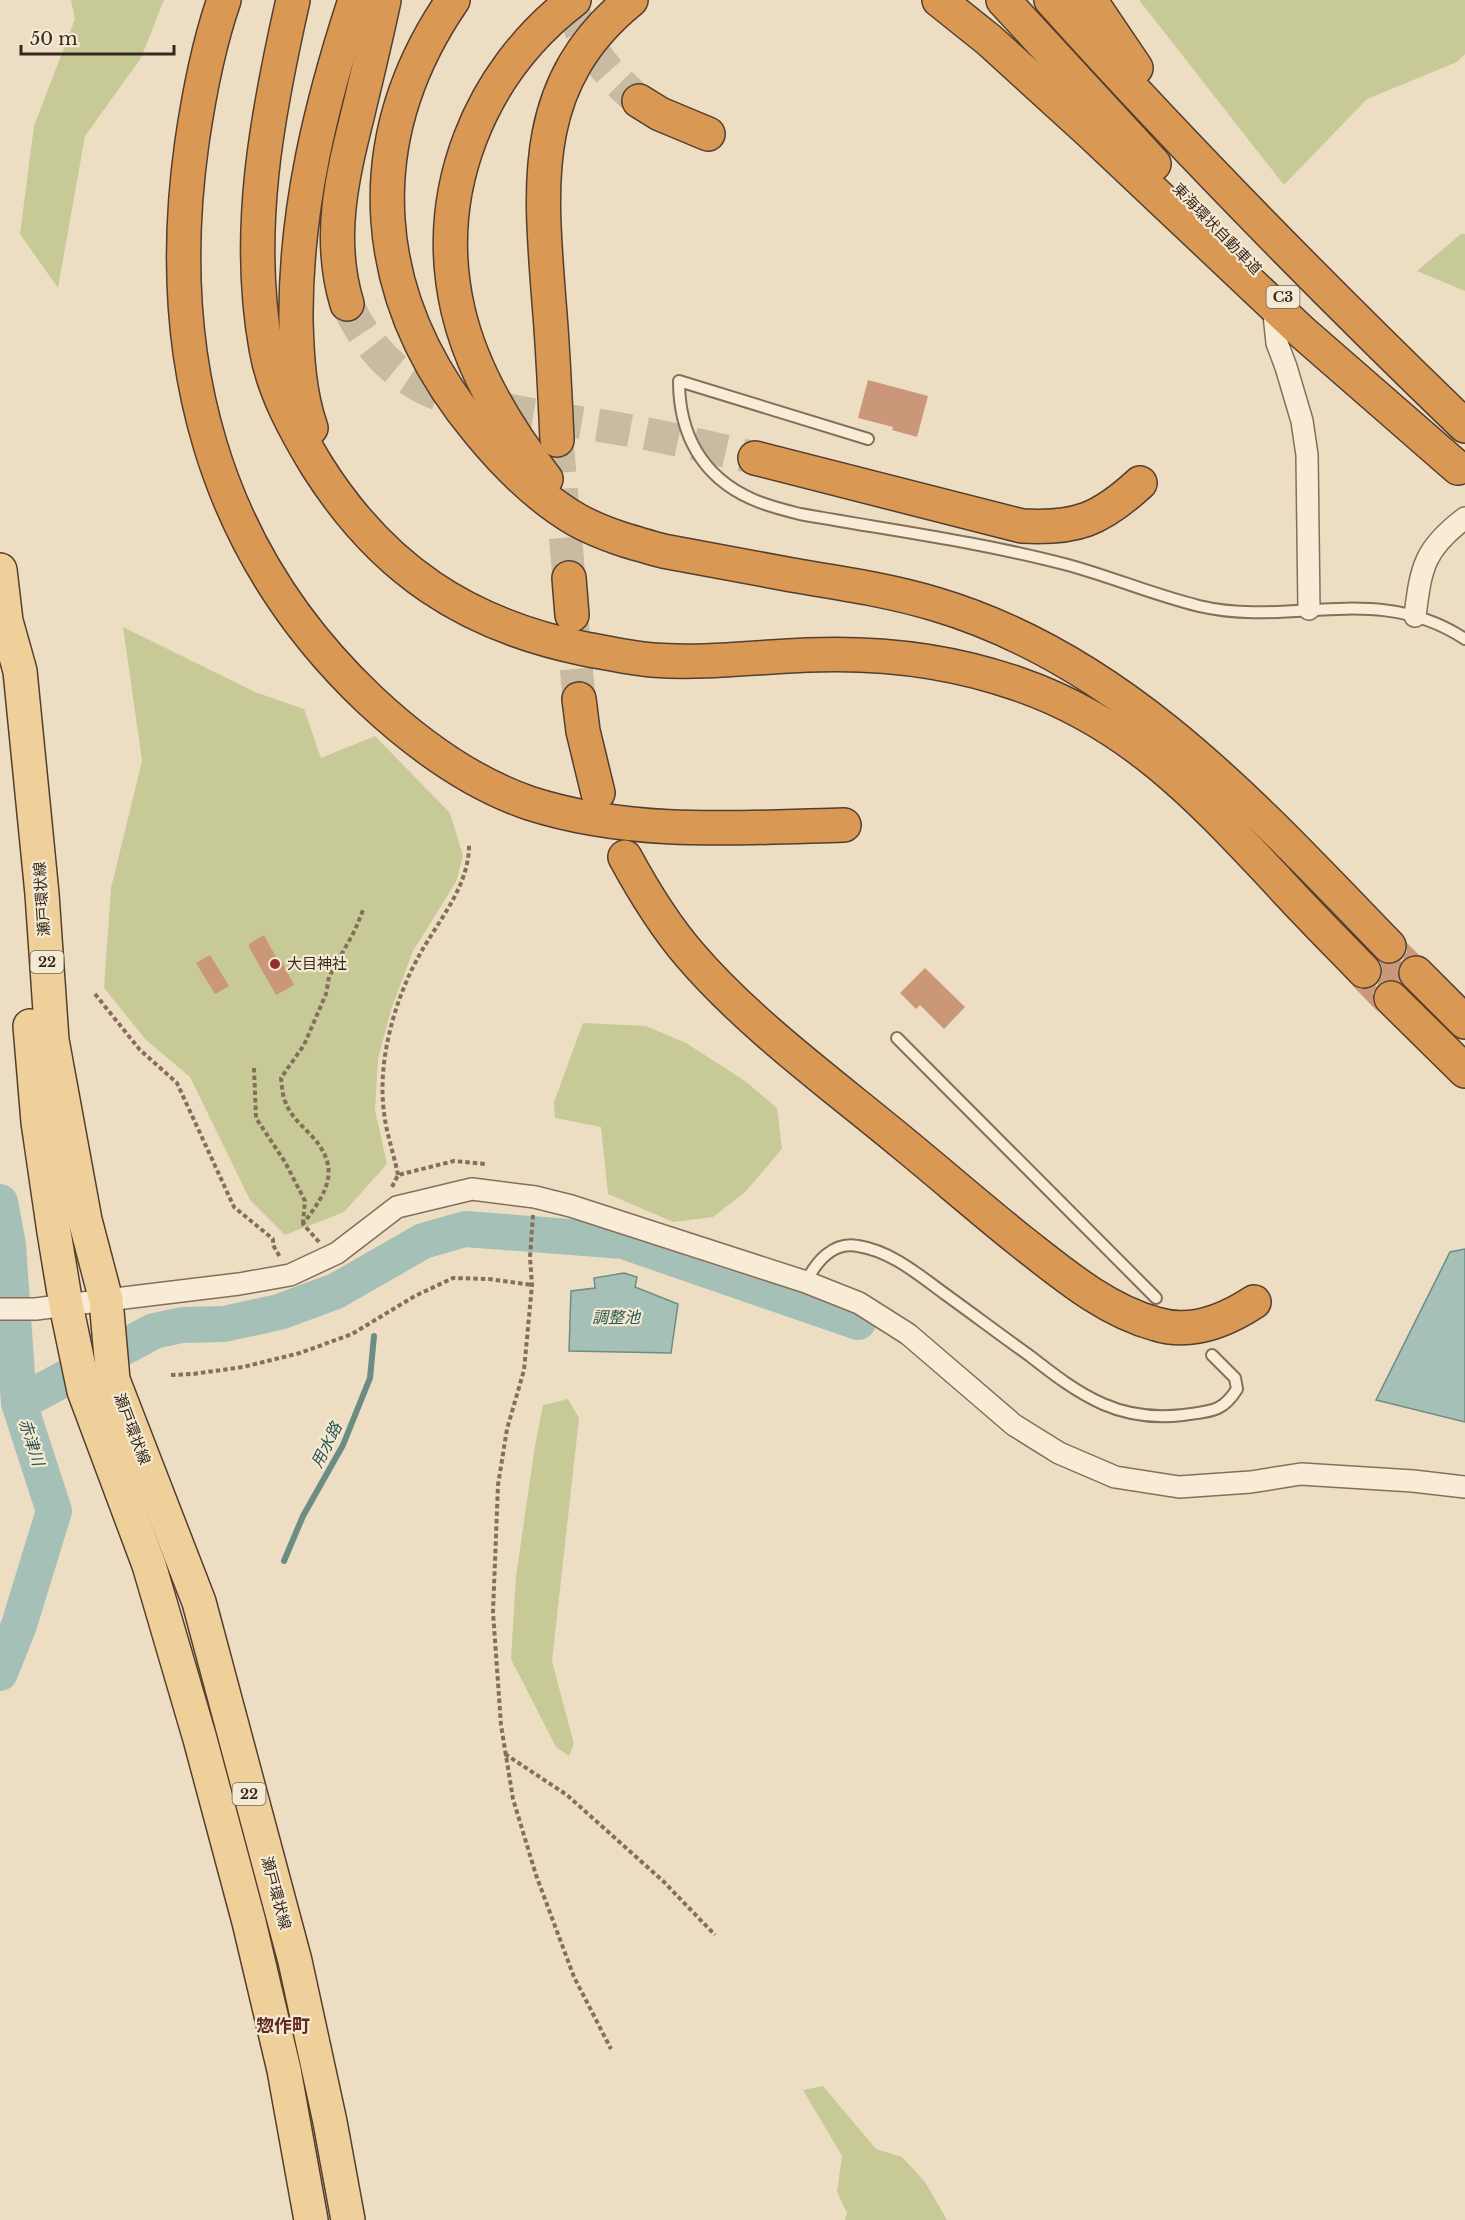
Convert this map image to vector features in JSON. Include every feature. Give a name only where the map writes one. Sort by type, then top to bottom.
[{"type":"highway","points":[[224,0],[205,68],[190,161],[182,251],[187,335],[201,417],[231,502],[272,582],[296,619],[351,682],[413,737],[467,775],[529,802],[600,819],[687,828],[844,825]]},
{"type":"highway","points":[[293,0],[271,107],[259,192],[256,236],[261,318],[266,353],[275,383],[304,445],[346,507],[366,532],[392,557],[444,597],[501,625],[542,638],[610,654],[685,662],[823,655],[883,656],[951,665],[1020,684],[1057,700],[1125,737],[1181,781],[1364,971]]},
{"type":"highway","points":[[346,507],[316,445],[307,418],[297,349],[296,303],[298,256],[310,169],[325,102],[355,0]]},
{"type":"highway","points":[[347,303],[340,282],[337,257],[336,233],[339,206],[384,0]]},
{"type":"highway","points":[[453,0],[418,58],[404,93],[395,129],[388,203],[390,239],[404,304],[416,334],[449,392],[469,420],[512,468],[555,506],[599,531],[663,550],[892,592],[981,620],[1020,635],[1061,657],[1100,680],[1174,736],[1268,822],[1389,946]]},
{"type":"highway","points":[[574,0],[522,49],[492,92],[473,129],[463,158],[456,190],[452,223],[454,282],[458,310],[476,362],[503,416],[531,460],[547,480],[583,514],[631,542]]},
{"type":"highway","points":[[557,440],[543,230],[542,187],[546,148],[555,110],[566,79],[587,43],[609,18],[631,0]]},
{"type":"highway","points":[[939,0],[1098,123]]},
{"type":"highway","name":"東海環状自動車道","points":[[1003,0],[1098,123],[1282,296],[1461,472]]},
{"type":"highway","name":"C3","points":[[1051,0],[1138,85],[1307,272],[1465,426]]},
{"type":"highway","points":[[1090,0],[1138,85],[1465,418]]},
{"type":"highway","points":[[639,101],[660,114],[708,134]]},
{"type":"highway","points":[[755,458],[1022,526],[1069,525],[1089,519],[1107,510],[1140,483]]},
{"type":"highway","points":[[569,578],[572,615]]},
{"type":"highway","points":[[579,699],[583,731],[598,793]]},
{"type":"highway","points":[[625,857],[664,923],[721,988],[799,1057],[1060,1272],[1116,1308],[1158,1325],[1178,1328],[1218,1322],[1254,1302]]},
{"type":"highway","points":[[1416,973],[1465,1022]]},
{"type":"highway","points":[[1391,998],[1465,1071]]},
{"type":"main road","name":"瀬戸環状線","points":[[0,570],[6,621],[20,671],[42,894],[52,1040],[85,1220],[106,1300],[109,1334],[98,1385],[200,1739],[249,1922],[281,2059],[311,2220]]},
{"type":"main road","name":"瀬戸環状線","points":[[6,621],[2,670],[13,803],[24,892],[30,1023],[51,1307],[73,1339],[98,1385],[199,1602],[295,1961],[330,2122],[348,2220]]},
{"type":"street","points":[[1273,305],[1277,343],[1302,421],[1307,455],[1309,609]]},
{"type":"street","points":[[1415,616],[1422,569],[1429,554],[1439,540],[1465,518]]},
{"type":"street","points":[[0,1309],[51,1307],[239,1284],[290,1275],[337,1253],[397,1207],[471,1189],[535,1197],[571,1206],[806,1282],[859,1303],[908,1334],[1014,1425],[1059,1453],[1115,1477],[1179,1487],[1251,1482],[1301,1474],[1402,1480],[1465,1487]]},
{"type":"lane","points":[[868,439],[679,381],[679,404],[684,425],[693,446],[717,476],[751,499],[800,514],[1000,550],[1069,565],[1199,606],[1258,612],[1372,608],[1415,616],[1439,624],[1465,639]]},
{"type":"lane","points":[[897,1038],[1156,1298]]},
{"type":"lane","points":[[806,1282],[813,1267],[830,1251],[843,1246],[857,1245],[882,1252],[911,1269],[1070,1386],[1104,1404],[1135,1413],[1165,1417],[1197,1413],[1218,1410],[1230,1401],[1237,1389],[1235,1378],[1212,1355]]},
{"type":"path","points":[[397,1207],[390,1190],[398,1174],[384,1112],[384,1060],[395,1012],[419,956],[461,885],[470,859],[470,843]]},
{"type":"path","points":[[303,1224],[321,1201],[329,1172],[327,1154],[293,1117],[284,1101],[281,1078],[304,1045],[326,994],[329,977],[355,930],[363,910]]},
{"type":"path","points":[[95,994],[140,1050],[177,1083],[234,1207],[273,1239],[273,1245],[290,1275]]},
{"type":"path","points":[[254,1068],[256,1118],[285,1162],[304,1201],[303,1224],[331,1256]]},
{"type":"path","points":[[398,1174],[454,1161],[485,1164]]},
{"type":"path","points":[[535,1197],[530,1257],[532,1285],[524,1370],[507,1429],[498,1485],[494,1612],[504,1754],[513,1799],[536,1875],[574,1977],[611,2049]]},
{"type":"path","points":[[171,1375],[243,1367],[300,1353],[352,1334],[415,1296],[453,1278],[489,1279],[532,1285]]},
{"type":"path","points":[[504,1754],[567,1795],[663,1881],[715,1935]]},
{"type":"green space","points":[[71,0],[164,0],[141,58],[85,136],[58,288],[20,234],[34,126],[75,19]]},
{"type":"green space","points":[[1139,0],[1465,0],[1465,54],[1457,62],[1367,99],[1284,185]]},
{"type":"green space","points":[[1461,234],[1465,234],[1465,291],[1417,271]]},
{"type":"green space","points":[[123,627],[255,692],[304,709],[321,758],[375,736],[450,813],[463,856],[456,882],[413,951],[391,1010],[378,1059],[375,1110],[387,1164],[344,1212],[285,1235],[250,1200],[190,1077],[146,1040],[104,988],[111,888],[142,761]]},
{"type":"green space","points":[[583,1023],[646,1026],[686,1043],[745,1081],[777,1108],[782,1149],[745,1192],[713,1217],[673,1222],[608,1194],[601,1127],[555,1118],[554,1102]]},
{"type":"green space","points":[[568,1399],[579,1418],[552,1661],[574,1744],[569,1756],[556,1747],[511,1659],[516,1576],[543,1405]]},
{"type":"green space","points":[[823,2086],[876,2149],[902,2157],[925,2182],[947,2220],[845,2220],[847,2213],[837,2192],[842,2156],[803,2090]]},
{"type":"water","points":[[1465,1249],[1465,1422],[1376,1400],[1450,1252]]},
{"type":"water","name":"調整池","points":[[624,1273],[637,1277],[635,1287],[678,1304],[671,1353],[569,1351],[571,1291],[595,1288],[594,1278]]},
{"type":"building","points":[[868,380],[928,396],[917,437],[892,430],[893,427],[858,418]]},
{"type":"building","name":"大目神社","points":[[264,935],[294,985],[276,995],[249,947],[249,944]]},
{"type":"building","points":[[1407,943],[1419,955],[1411,955],[1402,960],[1407,952]]},
{"type":"building","points":[[210,955],[229,986],[215,994],[196,963]]},
{"type":"building","points":[[1402,960],[1398,969],[1400,982],[1387,980],[1377,985],[1382,976],[1380,962],[1393,964]]},
{"type":"building","points":[[925,968],[965,1007],[944,1029],[920,1005],[916,1009],[900,993]]},
{"type":"building","points":[[1351,984],[1359,989],[1368,989],[1377,985],[1373,993],[1373,1002],[1378,1012]]},
{"type":"waterway","name":"赤津川","points":[[0,1202],[8,1245],[19,1403],[54,1511],[19,1625],[0,1673]]},
{"type":"waterway","points":[[19,1403],[154,1331],[182,1325],[224,1324],[279,1312],[336,1291],[423,1241],[465,1229],[623,1241],[858,1322]]},
{"type":"waterway","name":"用水路","points":[[284,1561],[303,1516],[343,1445],[370,1378],[374,1336]]},
{"type":"tunnel","points":[[571,0],[581,30],[596,56],[616,80],[639,101]]},
{"type":"tunnel","points":[[347,304],[369,342],[389,363],[412,381],[438,394],[506,410],[611,427],[755,458]]},
{"type":"tunnel","points":[[557,440],[569,578]]},
{"type":"tunnel","points":[[572,620],[579,699]]},
{"type":"place","name":"大目神社","points":[[275,964]]},
{"type":"district","name":"惣作町","points":[[283,2026]]}]
